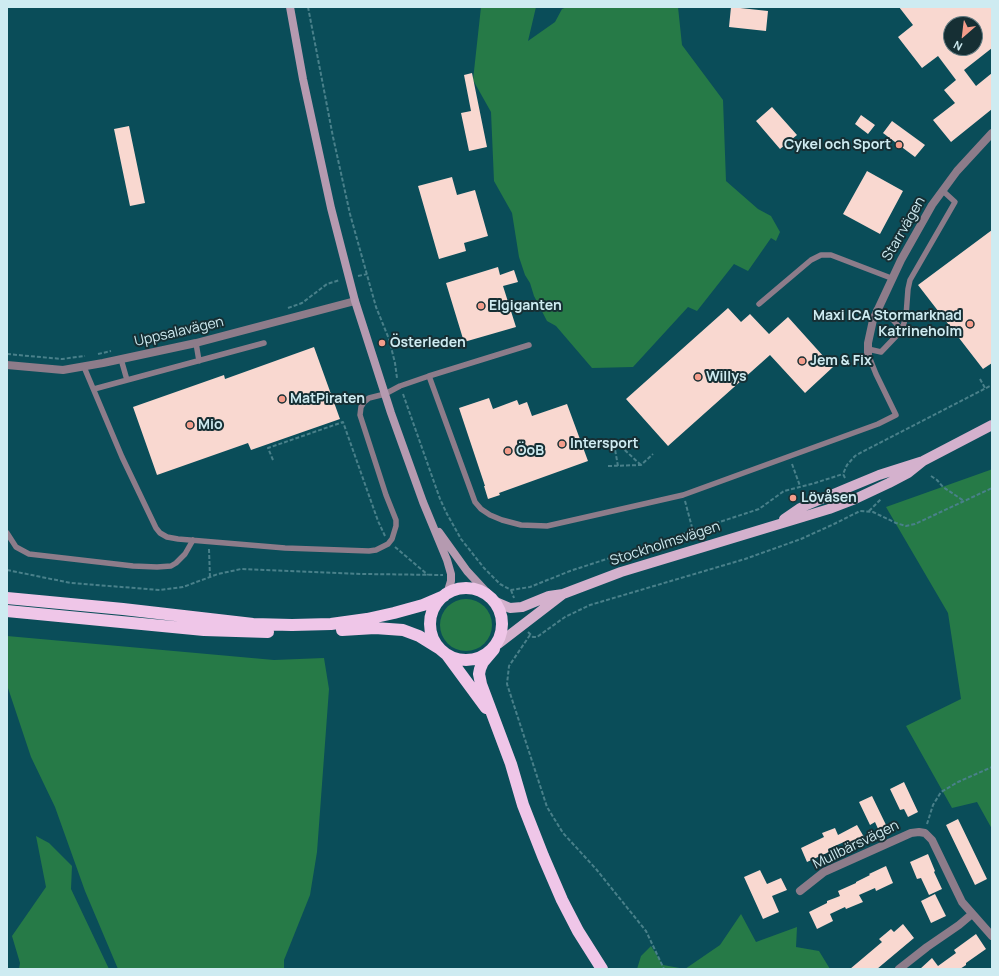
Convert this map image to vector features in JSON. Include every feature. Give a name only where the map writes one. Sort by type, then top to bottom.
[{"type":"highway","points":[[7,598],[123,609],[253,624],[292,625],[331,624],[367,619],[423,605],[456,589],[471,588],[485,593],[500,609],[503,621],[501,637],[496,646],[483,662],[480,674],[481,684],[511,764],[523,805],[543,856],[562,900],[578,931],[602,969]]},
{"type":"highway","points":[[446,594],[436,605],[431,616],[430,623],[434,642],[444,652],[493,719]]},
{"type":"highway","points":[[7,610],[223,631],[305,632],[388,628],[412,633],[460,661],[474,660],[488,654],[496,646]]},
{"type":"main road","name":"Stockholmsvägen","points":[[493,600],[510,608],[516,608],[549,596],[563,594],[621,572],[776,525],[800,508],[879,475],[923,460],[992,425]]},
{"type":"main road","name":"Stockholmsvägen","points":[[496,646],[563,594]]},
{"type":"street","points":[[290,7],[308,102],[331,208],[354,300],[417,486],[451,574],[451,584],[446,594]]},
{"type":"street","name":"Starrvägen","points":[[868,352],[870,330],[876,310],[891,278],[932,205],[957,171],[992,133]]},
{"type":"street","name":"Uppsalavägen","points":[[7,365],[63,370],[196,343],[354,300]]},
{"type":"street","points":[[432,522],[467,571],[493,600]]},
{"type":"street","name":"Mullbärsvägen","points":[[800,891],[824,872],[911,833],[919,832],[926,834]]},
{"type":"street","points":[[926,834],[932,840],[962,902],[992,936]]},
{"type":"street","points":[[899,969],[972,914]]},
{"type":"lane","points":[[429,376],[475,502],[481,509],[490,515],[520,525],[547,526],[683,495],[878,424],[896,415],[884,392],[868,352],[881,352],[902,330],[906,316],[910,280],[955,202],[943,191]]},
{"type":"lane","points":[[759,304],[811,260],[821,255],[831,255],[891,278]]},
{"type":"lane","points":[[876,310],[892,319],[902,330]]},
{"type":"lane","points":[[196,343],[199,361]]},
{"type":"lane","points":[[94,389],[264,343]]},
{"type":"lane","points":[[84,366],[122,457],[156,528],[160,533],[167,537],[210,542],[285,548],[369,551],[382,547],[389,542],[396,526],[396,520],[386,495],[360,415],[361,407],[364,402],[369,398],[385,394],[400,386],[529,345]]},
{"type":"lane","points":[[121,359],[127,380]]},
{"type":"lane","points":[[7,533],[16,547],[29,554],[133,566],[157,567],[171,566],[176,563],[185,554],[193,540]]},
{"type":"path","points":[[308,7],[334,144],[350,214],[376,307],[389,339],[400,386],[440,499],[447,514],[461,539],[484,568],[511,590],[530,587],[570,571],[759,509],[779,493],[843,474],[847,465],[855,456],[992,385]]},
{"type":"path","points":[[286,309],[302,303],[327,284],[366,274]]},
{"type":"path","points":[[138,345],[225,325]]},
{"type":"path","points":[[7,354],[62,359],[115,350]]},
{"type":"path","points":[[980,379],[985,388]]},
{"type":"path","points":[[273,460],[268,448],[343,422],[383,534],[389,542],[428,575]]},
{"type":"path","points":[[618,466],[614,444],[617,443],[641,465]]},
{"type":"path","points":[[608,466],[641,465],[653,454]]},
{"type":"path","points":[[789,456],[800,486]]},
{"type":"path","points":[[930,476],[964,501]]},
{"type":"path","points":[[664,969],[646,931],[596,870],[562,833],[547,807],[507,684],[509,666],[530,635],[537,637],[565,617],[578,610],[745,560],[834,524],[860,511],[869,511],[906,526],[915,524],[992,488]]},
{"type":"path","points":[[683,495],[693,531]]},
{"type":"path","points":[[869,511],[882,498]]},
{"type":"path","points":[[210,542],[210,578]]},
{"type":"path","points":[[7,570],[71,583],[160,590],[172,590],[230,572],[252,569],[363,574],[441,575]]},
{"type":"path","points":[[926,834],[931,810],[936,798],[941,792],[958,782],[992,767]]},
{"type":"green space","points":[[481,7],[536,7],[528,41],[555,22],[562,9],[567,7],[678,7],[682,45],[723,100],[726,181],[758,209],[771,216],[780,232],[776,241],[771,238],[748,271],[734,264],[697,311],[688,307],[633,367],[592,368],[556,326],[547,321],[525,275],[519,257],[512,213],[494,181],[491,112],[473,80]]},
{"type":"green space","points":[[992,469],[992,829],[977,802],[952,808],[906,726],[961,699],[948,613],[886,507]]},
{"type":"green space","points":[[461,599],[471,599],[481,603],[488,610],[492,620],[492,630],[488,640],[481,647],[471,651],[461,651],[451,647],[444,640],[440,630],[440,620],[444,610],[451,603]]},
{"type":"green space","points":[[7,636],[274,660],[324,658],[329,689],[317,852],[310,895],[284,960],[284,969],[118,969],[85,891],[55,807],[31,757],[7,685]]},
{"type":"green space","points":[[36,836],[49,843],[72,866],[71,889],[109,969],[19,969],[20,963],[12,936],[46,887]]},
{"type":"green space","points":[[741,914],[756,942],[797,927],[796,947],[819,951],[830,969],[685,969],[720,945]]},
{"type":"green space","points":[[651,946],[663,965],[685,969],[637,969],[641,956]]},
{"type":"building","points":[[731,7],[768,11],[766,31],[729,27]]},
{"type":"building","points":[[899,7],[992,7],[992,48],[983,55],[983,16],[943,16],[943,56],[982,56],[964,70],[976,86],[992,73],[992,109],[951,142],[933,120],[955,103],[944,90],[956,80],[938,56],[922,68],[898,37],[913,25]]},
{"type":"building","points":[[472,73],[487,147],[469,151],[461,113],[471,111],[464,75]]},
{"type":"building","points":[[772,107],[797,135],[780,149],[756,121]]},
{"type":"building","points":[[861,115],[875,125],[868,134],[855,124]]},
{"type":"building","points":[[892,121],[925,145],[915,157],[883,133]]},
{"type":"building","points":[[129,126],[145,203],[130,206],[114,129]]},
{"type":"building","points":[[867,171],[903,191],[880,234],[843,214]]},
{"type":"building","points":[[452,177],[457,195],[475,190],[488,236],[464,243],[466,251],[439,259],[418,186]]},
{"type":"building","name":"Maxi ICA Stormarknad Katrineholm","points":[[992,230],[992,363],[983,369],[918,285]]},
{"type":"building","name":"Elgiganten","points":[[498,267],[500,275],[514,270],[518,282],[503,286],[516,327],[464,342],[446,283]]},
{"type":"building","name":"Willys","points":[[728,308],[741,322],[750,314],[769,334],[788,317],[833,367],[805,393],[770,355],[668,446],[626,399]]},
{"type":"building","points":[[314,347],[340,419],[251,450],[248,443],[157,475],[133,407],[224,375],[225,379]]},
{"type":"building","name":"ÖoB","points":[[489,398],[493,409],[517,400],[519,405],[527,402],[532,416],[567,404],[588,461],[499,493],[500,495],[488,499],[459,408]]},
{"type":"building","points":[[904,782],[918,812],[908,817],[904,809],[900,810],[890,789]]},
{"type":"building","points":[[872,796],[887,827],[879,831],[875,822],[870,825],[859,802]]},
{"type":"building","points":[[958,819],[987,879],[975,885],[946,825]]},
{"type":"building","points":[[857,825],[864,837],[847,847],[844,842],[828,849],[829,852],[807,862],[801,848],[824,837],[822,833],[835,828],[838,835]]},
{"type":"building","points":[[928,854],[942,889],[929,895],[921,878],[917,879],[910,862]]},
{"type":"building","points":[[886,866],[893,883],[876,891],[875,888],[859,895],[863,902],[846,909],[845,907],[830,914],[833,921],[817,929],[809,912],[827,903],[827,901],[840,896],[838,891],[856,883],[870,875],[869,874]]},
{"type":"building","points":[[760,870],[767,884],[781,878],[787,890],[772,896],[779,912],[763,919],[744,877]]},
{"type":"building","points":[[935,894],[946,916],[931,923],[921,901]]},
{"type":"building","points":[[903,924],[914,938],[877,969],[850,969],[882,942],[879,939],[891,929],[894,932]]},
{"type":"building","points":[[976,934],[986,949],[960,969],[920,969],[932,958],[938,966],[956,953],[954,950]]},
{"type":"place","name":"Cykel och Sport","points":[[899,145]]},
{"type":"place","name":"Elgiganten","points":[[481,306]]},
{"type":"place","name":"Maxi ICA Stormarknad Katrineholm","points":[[970,324]]},
{"type":"place","name":"Österleden","points":[[382,343]]},
{"type":"place","name":"Jem & Fix","points":[[802,361]]},
{"type":"place","name":"Willys","points":[[698,377]]},
{"type":"place","name":"MatPiraten","points":[[282,399]]},
{"type":"place","name":"Mio","points":[[190,425]]},
{"type":"place","name":"Intersport","points":[[562,444]]},
{"type":"place","name":"ÖoB","points":[[508,451]]},
{"type":"place","name":"Lövåsen","points":[[793,498]]}]
